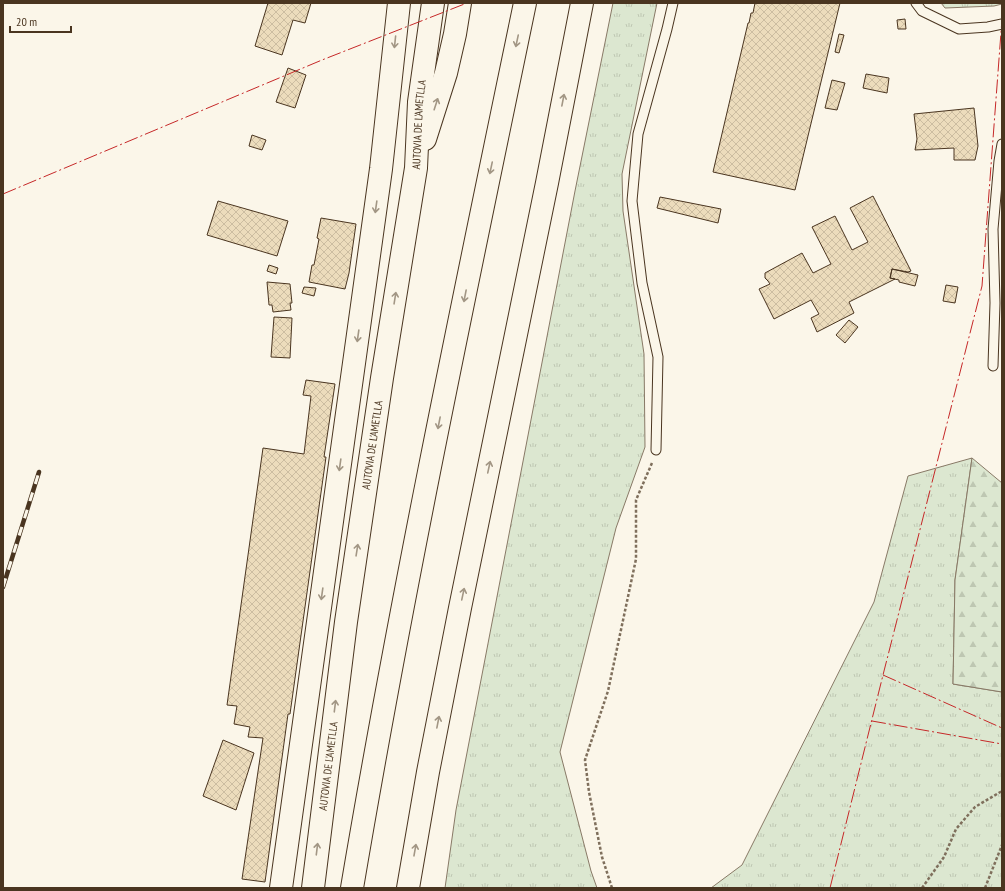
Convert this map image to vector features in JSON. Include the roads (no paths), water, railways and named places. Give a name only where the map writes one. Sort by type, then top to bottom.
[{"type":"highway","points":[[281,888],[381,169],[399,3]]},
{"type":"highway","name":"AUTOVIA DE L'AMETLLA","points":[[312,888],[346,622],[416,168],[420,102],[433,3]]},
{"type":"highway","points":[[416,168],[446,73],[460,3]]},
{"type":"highway","points":[[352,888],[370,778],[402,606],[525,3]]},
{"type":"highway","points":[[408,888],[428,772],[460,608],[547,183],[582,3]]},
{"type":"lane","points":[[656,450],[658,357],[642,283],[632,201],[638,134],[667,29],[672,3]]},
{"type":"lane","points":[[916,3],[922,11],[958,28],[1002,25]]},
{"type":"lane","points":[[993,366],[995,302],[993,229],[1002,144]]},
{"type":"railway","points":[[3,587],[39,472]]}]
